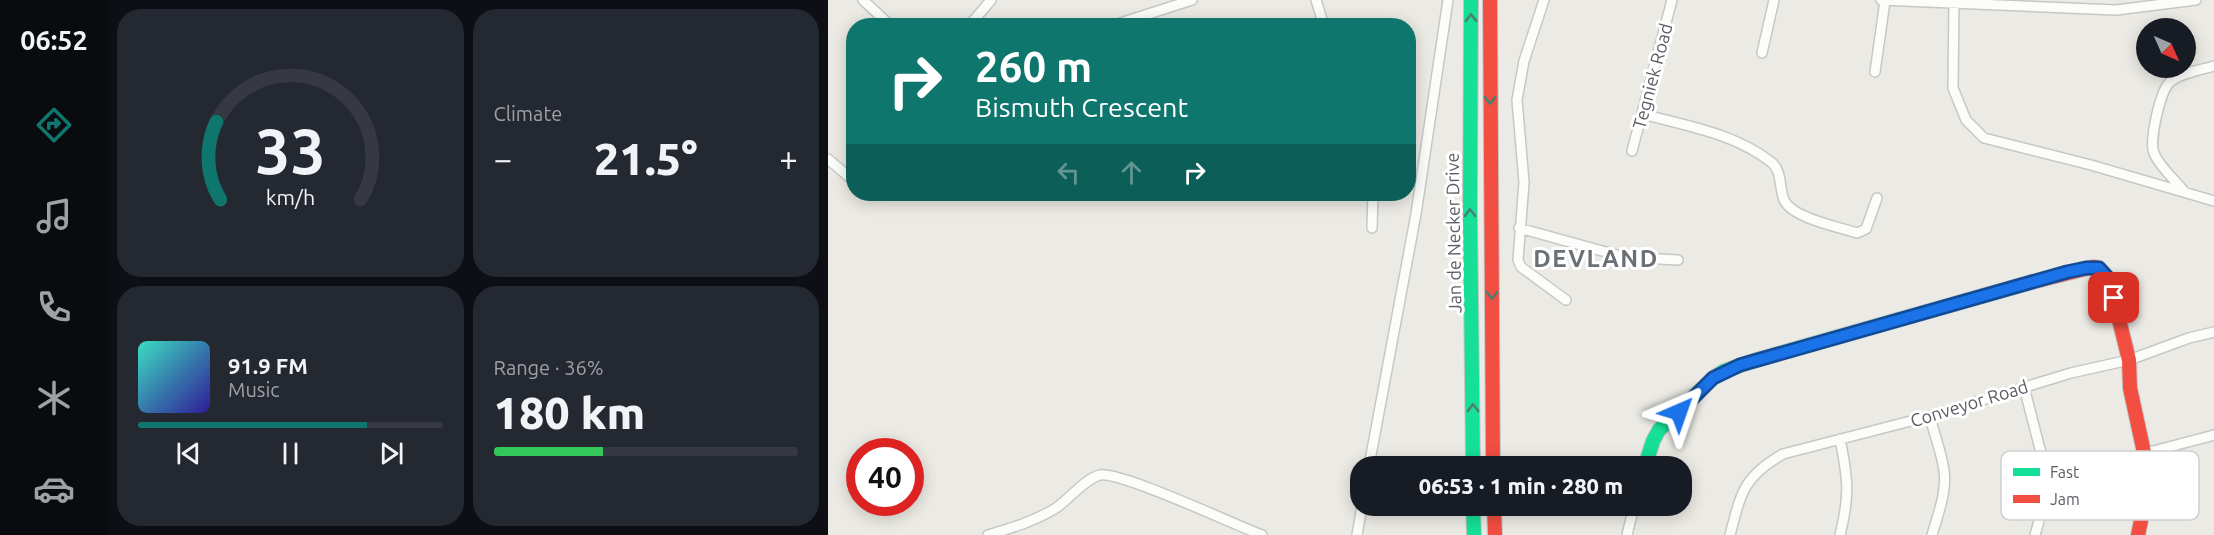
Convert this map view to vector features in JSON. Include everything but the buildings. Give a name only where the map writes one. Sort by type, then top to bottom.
[{"type":"main road","name":"Jan de Necker Drive","points":[[1471,0],[1470,210],[1473,456]]},
{"type":"main road","name":"Jan de Necker Drive","points":[[1490,0],[1493,456]]},
{"type":"main road","points":[[1648,456],[1659,430],[1707,383],[1724,371],[1776,354],[2086,268],[2099,268],[2109,279],[2129,360],[2130,388],[2146,451]]},
{"type":"main road","points":[[1473,516],[1474,535]]},
{"type":"main road","points":[[1494,516],[1495,535]]},
{"type":"main road","points":[[2138,535],[2141,520]]},
{"type":"street","points":[[863,0],[882,18]]},
{"type":"street","points":[[976,18],[991,0]]},
{"type":"street","points":[[1136,18],[1192,0]]},
{"type":"street","points":[[1316,0],[1322,18]]},
{"type":"street","points":[[1371,456],[1416,214],[1448,0]]},
{"type":"street","points":[[1544,0],[1524,61],[1517,100],[1524,182],[1518,260],[1521,267],[1566,300]]},
{"type":"street","name":"Tegniek Road","points":[[1632,151],[1672,0]]},
{"type":"street","points":[[1762,53],[1774,0]]},
{"type":"street","points":[[1875,72],[1883,0],[2116,10],[2196,0]]},
{"type":"street","points":[[1954,2],[1953,88],[1966,120],[1984,138],[2183,190],[2214,201]]},
{"type":"street","points":[[2183,190],[2158,161],[2152,149],[2160,103],[2165,88],[2171,81],[2214,66]]},
{"type":"street","points":[[1643,114],[1735,140],[1771,162],[1777,168],[1784,200],[1795,212],[1857,233],[1863,232],[1877,198]]},
{"type":"street","points":[[828,159],[846,174]]},
{"type":"street","points":[[1372,201],[1372,228]]},
{"type":"street","points":[[1519,228],[1624,257],[1678,260]]},
{"type":"street","name":"Conveyor Road","points":[[1730,535],[1740,497],[1748,482],[1765,464],[1783,454],[1930,416],[2070,373],[2129,360],[2189,338],[2214,332]]},
{"type":"street","points":[[2024,387],[2041,451]]},
{"type":"street","points":[[1930,416],[1945,479],[1932,535]]},
{"type":"street","points":[[2154,451],[2214,435]]},
{"type":"street","points":[[1840,439],[1848,483],[1840,535]]},
{"type":"street","points":[[988,535],[1041,517],[1059,506],[1098,475],[1110,476],[1152,490],[1262,535]]},
{"type":"street","points":[[1357,535],[1360,516]]},
{"type":"street","points":[[1627,535],[1632,516]]},
{"type":"street","points":[[2035,535],[2040,520]]},
{"type":"traffic: fast","points":[[1471,0],[1470,210],[1473,456]]},
{"type":"traffic: fast","points":[[1648,456],[1659,430],[1713,378],[1724,371],[2032,282]]},
{"type":"traffic: fast","points":[[1473,516],[1474,535]]},
{"type":"traffic: jam","points":[[1490,0],[1493,456]]},
{"type":"traffic: jam","points":[[2032,282],[2093,267],[2099,268],[2109,279],[2129,360],[2130,388],[2144,451]]},
{"type":"traffic: jam","points":[[1494,516],[1495,535]]},
{"type":"traffic: jam","points":[[2138,535],[2141,520]]},
{"type":"district","name":"DEVLAND","points":[[1596,258]]},
{"type":"route","points":[[1679,412],[1713,378],[1740,365],[2067,272],[2099,268],[2109,279],[2114,298]]}]
